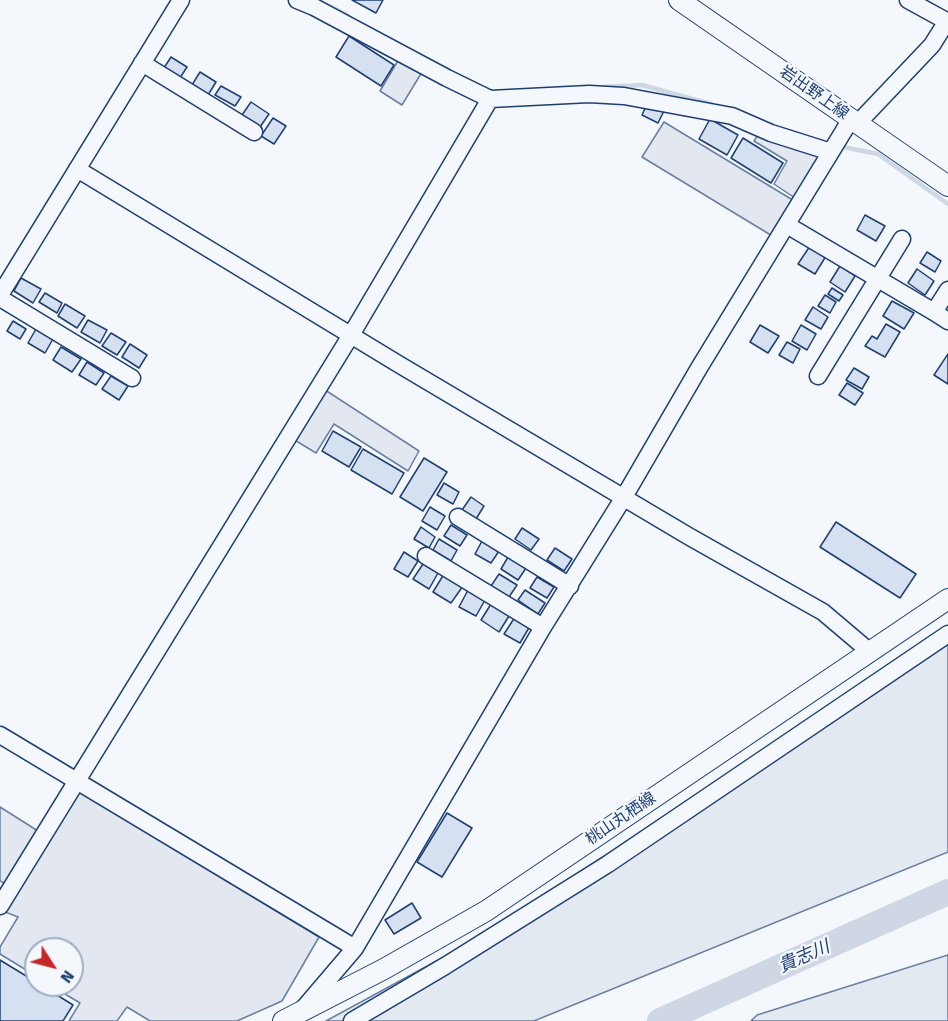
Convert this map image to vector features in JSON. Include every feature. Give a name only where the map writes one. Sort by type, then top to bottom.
[{"type":"main road","name":"岩出野上線","points":[[679,0],[948,186]]},
{"type":"main road","name":"桃山丸栖線","points":[[291,1018],[486,911],[948,599]]},
{"type":"street","points":[[132,378],[0,296],[181,0]]},
{"type":"street","points":[[297,0],[490,99],[589,94],[624,96],[732,116],[771,133],[831,152]]},
{"type":"street","points":[[291,1018],[355,948],[543,627],[624,497],[693,377],[831,152],[854,121],[932,45],[947,21],[929,5],[908,0]]},
{"type":"street","points":[[142,63],[254,132]]},
{"type":"street","points":[[0,906],[351,335],[490,99]]},
{"type":"street","points":[[77,169],[351,335],[823,612],[870,651]]},
{"type":"street","points":[[787,225],[941,316],[948,290]]},
{"type":"street","points":[[818,376],[902,239]]},
{"type":"street","points":[[458,518],[570,586]]},
{"type":"street","points":[[426,556],[543,627]]},
{"type":"street","points":[[352,1021],[608,864],[948,634]]},
{"type":"street","points":[[0,735],[355,948]]},
{"type":"shaded area","points":[[399,59],[422,72],[402,105],[380,91]]},
{"type":"shaded area","points":[[664,122],[796,202],[774,237],[642,157]]},
{"type":"shaded area","points":[[760,132],[823,154],[795,198],[774,184],[787,161],[754,141]]},
{"type":"shaded area","points":[[319,386],[419,451],[408,471],[334,424],[316,453],[288,436]]},
{"type":"shaded area","points":[[948,627],[948,852],[534,1021],[326,1021],[488,933]]},
{"type":"shaded area","points":[[75,789],[319,937],[282,1001],[237,1021],[150,1021],[127,1007],[117,1021],[69,1021],[80,1003],[70,997],[84,997],[84,937],[24,937],[24,969],[0,954],[0,947],[18,917],[0,910]]},
{"type":"shaded area","points":[[0,807],[38,831],[7,885],[0,881]]},
{"type":"shaded area","points":[[948,955],[948,1021],[751,1021],[757,1015]]},
{"type":"building","points":[[352,0],[383,0],[376,13]]},
{"type":"building","points":[[349,36],[394,65],[381,86],[336,57]]},
{"type":"building","points":[[171,57],[187,67],[180,78],[164,68]]},
{"type":"building","points":[[200,72],[216,82],[208,95],[192,85]]},
{"type":"building","points":[[221,86],[241,97],[235,106],[215,95]]},
{"type":"building","points":[[251,102],[269,114],[260,127],[242,115]]},
{"type":"building","points":[[647,104],[664,111],[658,123],[642,115]]},
{"type":"building","points":[[273,118],[286,126],[274,144],[261,136]]},
{"type":"building","points":[[710,119],[738,135],[727,155],[699,139]]},
{"type":"building","points":[[743,138],[783,163],[771,183],[731,158]]},
{"type":"building","points":[[865,215],[885,226],[876,241],[857,230]]},
{"type":"building","points":[[810,246],[826,256],[815,274],[798,264]]},
{"type":"building","points":[[927,252],[941,261],[935,272],[920,263]]},
{"type":"building","points":[[840,266],[855,276],[845,292],[830,282]]},
{"type":"building","points":[[917,269],[934,281],[925,295],[908,283]]},
{"type":"building","points":[[21,278],[41,289],[33,303],[14,291]]},
{"type":"building","points":[[832,288],[843,295],[839,301],[828,294]]},
{"type":"building","points":[[45,293],[62,303],[57,313],[39,302]]},
{"type":"building","points":[[825,295],[836,302],[830,313],[818,306]]},
{"type":"building","points":[[892,301],[914,313],[904,329],[883,316]]},
{"type":"building","points":[[65,304],[85,316],[77,328],[58,316]]},
{"type":"building","points":[[813,307],[828,317],[821,329],[805,320]]},
{"type":"building","points":[[88,320],[107,330],[100,343],[81,332]]},
{"type":"building","points":[[13,321],[26,329],[20,339],[7,331]]},
{"type":"building","points":[[886,324],[900,332],[885,357],[865,346],[872,336],[877,339]]},
{"type":"building","points":[[760,325],[779,336],[768,353],[750,342]]},
{"type":"building","points":[[801,325],[816,334],[807,350],[792,341]]},
{"type":"building","points":[[36,329],[53,339],[45,353],[28,343]]},
{"type":"building","points":[[111,333],[126,342],[117,355],[102,346]]},
{"type":"building","points":[[787,342],[800,349],[793,363],[779,355]]},
{"type":"building","points":[[130,344],[147,355],[139,368],[122,357]]},
{"type":"building","points":[[61,347],[81,359],[72,372],[53,360]]},
{"type":"building","points":[[948,354],[948,384],[934,375]]},
{"type":"building","points":[[87,362],[104,373],[96,385],[79,375]]},
{"type":"building","points":[[854,368],[869,377],[862,389],[846,380]]},
{"type":"building","points":[[111,376],[128,386],[119,400],[102,389]]},
{"type":"building","points":[[847,383],[863,393],[855,405],[839,395]]},
{"type":"building","points":[[333,431],[361,447],[349,467],[322,451]]},
{"type":"building","points":[[363,449],[404,473],[392,494],[351,470]]},
{"type":"building","points":[[424,458],[447,472],[423,511],[400,497]]},
{"type":"building","points":[[444,483],[459,492],[453,504],[437,495]]},
{"type":"building","points":[[471,497],[484,506],[476,519],[462,510]]},
{"type":"building","points":[[430,507],[445,516],[437,530],[422,521]]},
{"type":"building","points":[[836,522],[916,574],[900,598],[820,547]]},
{"type":"building","points":[[451,525],[467,535],[460,546],[444,536]]},
{"type":"building","points":[[421,527],[435,537],[429,548],[414,539]]},
{"type":"building","points":[[522,528],[539,539],[531,550],[515,539]]},
{"type":"building","points":[[439,539],[457,550],[451,561],[433,550]]},
{"type":"building","points":[[482,541],[499,551],[491,563],[475,554]]},
{"type":"building","points":[[555,548],[572,559],[564,571],[547,560]]},
{"type":"building","points":[[404,552],[418,561],[408,577],[394,569]]},
{"type":"building","points":[[508,557],[526,568],[518,580],[501,569]]},
{"type":"building","points":[[423,564],[438,573],[429,589],[413,579]]},
{"type":"building","points":[[444,574],[463,586],[451,603],[433,592]]},
{"type":"building","points":[[499,574],[517,585],[509,597],[491,586]]},
{"type":"building","points":[[537,577],[554,587],[547,598],[530,588]]},
{"type":"building","points":[[468,590],[485,600],[476,616],[459,607]]},
{"type":"building","points":[[525,590],[545,603],[538,614],[518,600]]},
{"type":"building","points":[[491,604],[509,616],[499,632],[481,620]]},
{"type":"building","points":[[515,617],[530,626],[520,643],[504,634]]},
{"type":"building","points":[[447,813],[472,828],[442,877],[417,862]]},
{"type":"building","points":[[412,903],[421,918],[394,934],[385,920]]},
{"type":"building","points":[[0,960],[24,975],[24,997],[60,997],[73,1005],[63,1021],[0,1021]]},
{"type":"waterway","points":[[317,0],[347,15]]},
{"type":"waterway","points":[[602,87],[642,85],[711,104]]},
{"type":"waterway","points":[[838,146],[878,154],[948,204]]},
{"type":"waterway","name":"貴志川","points":[[660,1021],[948,892]]}]
